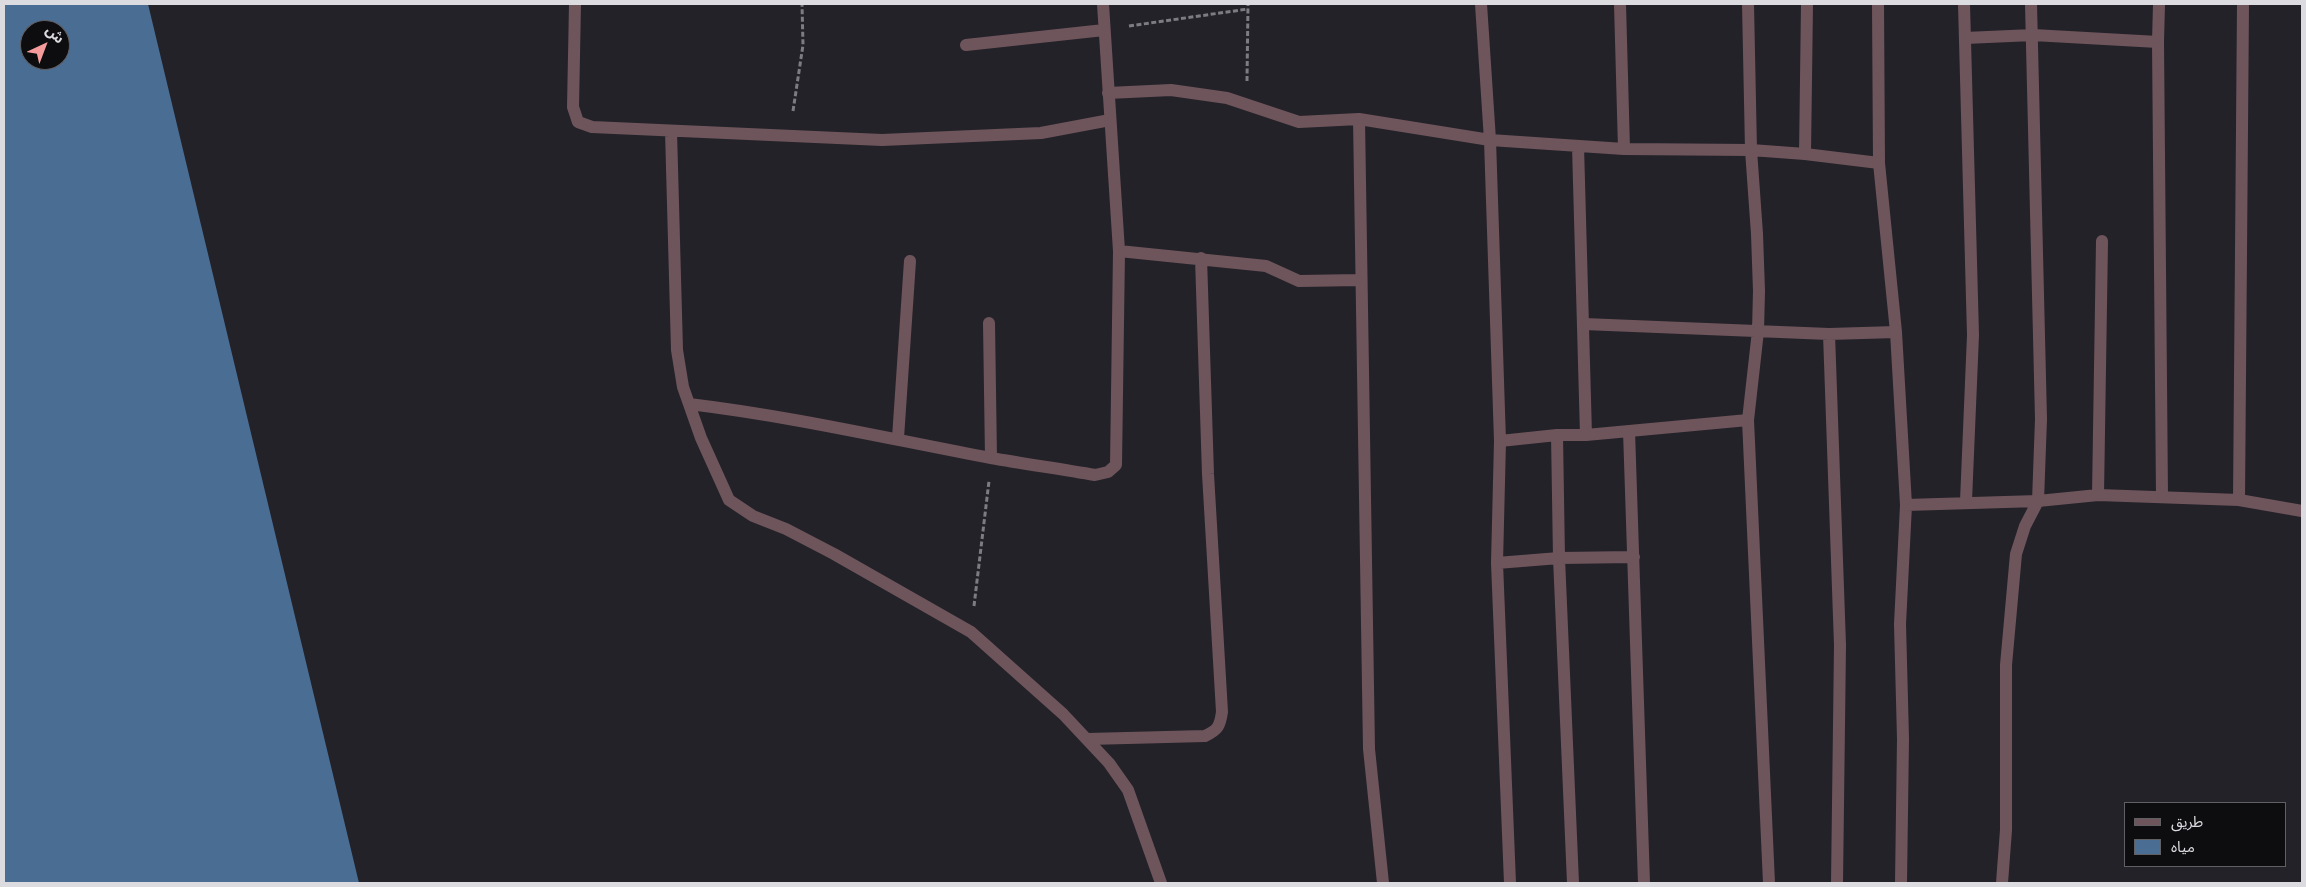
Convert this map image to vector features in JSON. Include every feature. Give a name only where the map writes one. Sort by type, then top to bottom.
[{"type":"street","points":[[575,4],[573,107],[578,122],[592,127],[882,140],[1041,132],[1110,120]]},
{"type":"street","points":[[689,404],[737,410],[898,438],[991,458],[1095,474],[1108,472],[1116,465],[1119,251],[1103,4]]},
{"type":"street","points":[[1482,4],[1490,140],[1500,441],[1497,563],[1510,883]]},
{"type":"street","points":[[1620,4],[1624,149]]},
{"type":"street","points":[[1748,4],[1751,150],[1757,234],[1758,331],[1748,420],[1769,883]]},
{"type":"street","points":[[1805,154],[1808,4]]},
{"type":"street","points":[[1878,4],[1879,164],[1896,332],[1906,505],[1900,624],[1903,739],[1901,883]]},
{"type":"street","points":[[1964,4],[1973,335],[1966,502]]},
{"type":"street","points":[[2002,883],[2006,830],[2006,665],[2015,563],[2025,526],[2038,501],[2041,419],[2031,4]]},
{"type":"street","points":[[2159,4],[2162,498]]},
{"type":"street","points":[[2239,500],[2243,4]]},
{"type":"street","points":[[966,45],[1104,30]]},
{"type":"street","points":[[1964,38],[2033,35],[2158,42]]},
{"type":"street","points":[[1108,93],[1172,90],[1227,98],[1247,103],[1272,114],[1299,122],[1359,119],[1490,140],[1624,149],[1751,150],[1805,154],[1879,164]]},
{"type":"street","points":[[1359,119],[1360,280],[1369,749],[1383,883]]},
{"type":"street","points":[[671,131],[677,350],[683,387],[700,438],[729,500],[753,516],[786,529],[834,554],[971,632],[1063,714],[1109,763],[1128,790],[1161,883]]},
{"type":"street","points":[[1578,146],[1586,435]]},
{"type":"street","points":[[2098,495],[2102,241]]},
{"type":"street","points":[[1119,251],[1266,266],[1299,281],[1360,280]]},
{"type":"street","points":[[1088,739],[1205,736],[1216,731],[1220,725],[1222,712],[1208,474],[1201,258]]},
{"type":"street","points":[[898,438],[910,261]]},
{"type":"street","points":[[989,323],[991,458]]},
{"type":"street","points":[[1584,324],[1830,334],[1896,332]]},
{"type":"street","points":[[1830,334],[1840,645],[1837,883]]},
{"type":"street","points":[[1500,441],[1748,420]]},
{"type":"street","points":[[1629,431],[1644,883]]},
{"type":"street","points":[[1557,435],[1559,558],[1574,883]]},
{"type":"street","points":[[1906,505],[2038,501],[2098,495],[2239,500],[2302,511]]},
{"type":"street","points":[[1497,563],[1559,558],[1634,556]]},
{"type":"path","points":[[789,136],[803,45],[802,4]]},
{"type":"path","points":[[1247,103],[1248,4]]},
{"type":"path","points":[[1104,30],[1248,9]]},
{"type":"path","points":[[971,632],[991,458]]},
{"type":"water","points":[[4,4],[148,4],[359,883],[4,883]]}]
